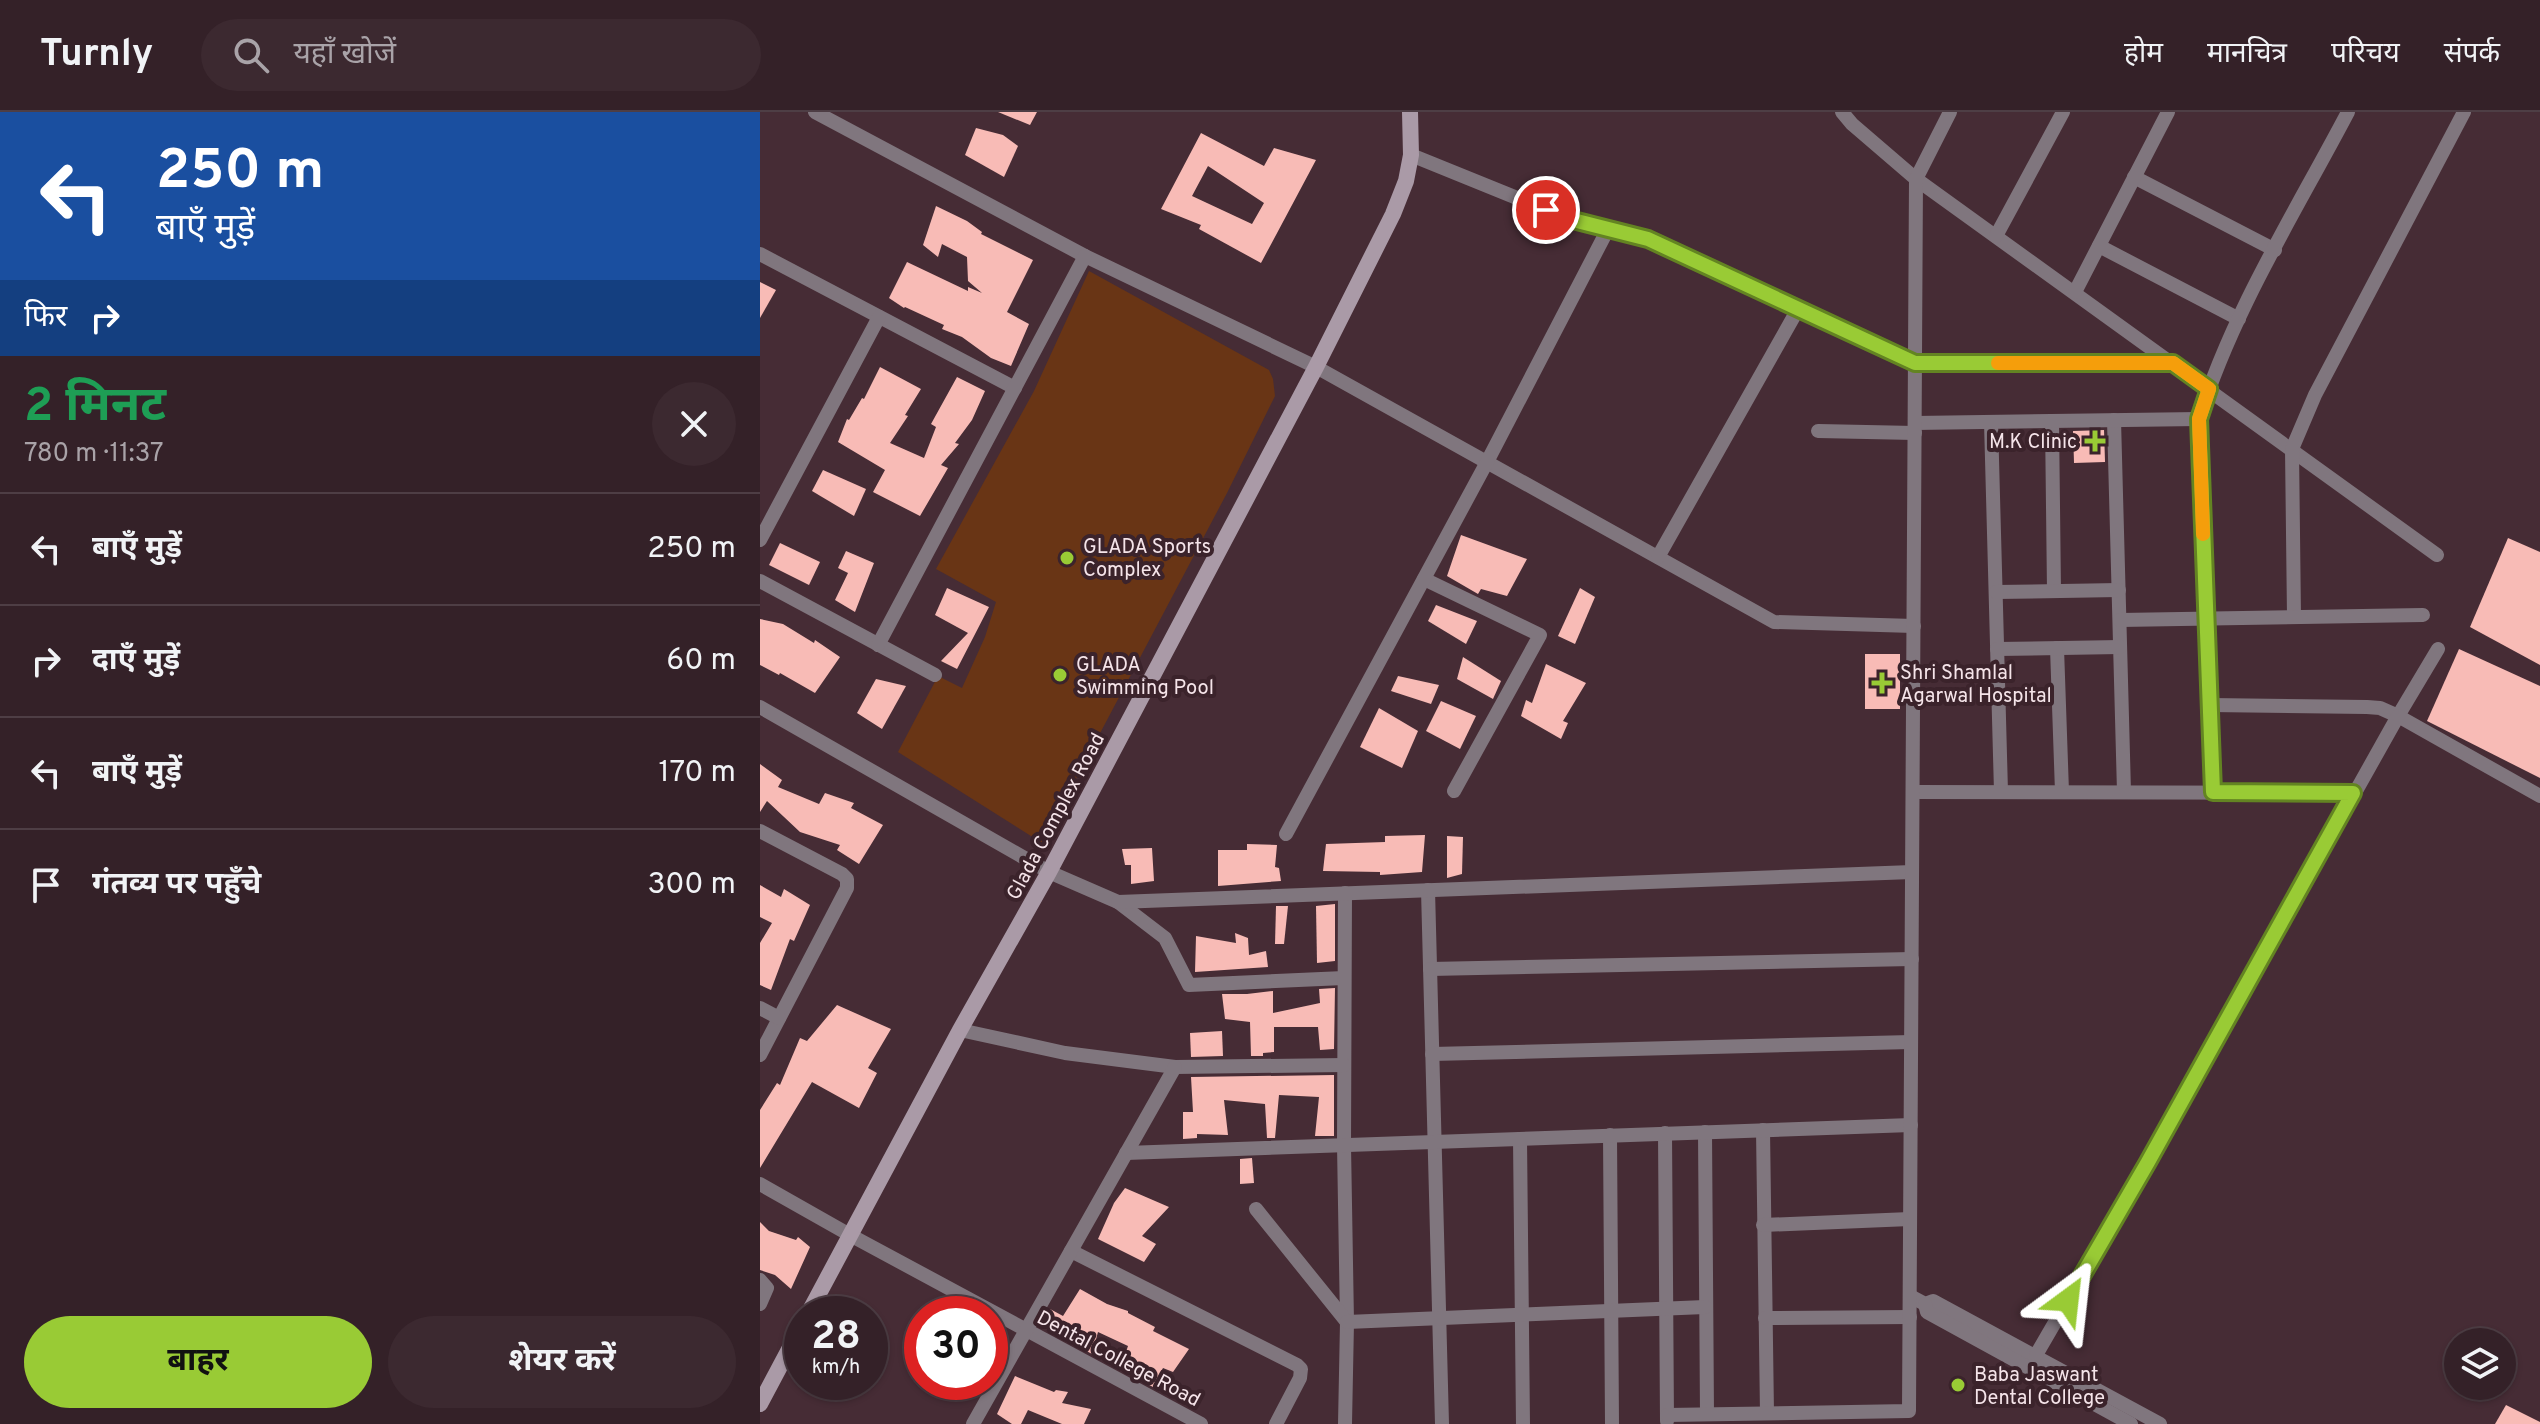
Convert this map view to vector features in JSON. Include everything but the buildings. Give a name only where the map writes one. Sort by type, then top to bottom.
[{"type":"street","name":"Glada Complex Road","points":[[818,1296],[960,1030],[1049,872],[1316,367],[1393,214],[1406,181],[1411,155],[1410,112]]},
{"type":"street","points":[[1842,112],[1916,179],[2437,555]]},
{"type":"street","points":[[1665,1133],[1667,1420],[1707,1414],[1909,1411],[1916,179],[1950,112]]},
{"type":"street","points":[[1996,236],[2063,112]]},
{"type":"street","points":[[2075,292],[2168,112]]},
{"type":"street","points":[[2213,792],[2199,419],[2239,319],[2348,112]]},
{"type":"street","points":[[2294,617],[2292,449],[2315,395],[2464,112]]},
{"type":"street","points":[[820,113],[1085,256],[1316,367],[1774,622],[1914,626]]},
{"type":"street","points":[[1411,155],[1569,219],[1648,239],[1915,363],[2173,363]]},
{"type":"street","points":[[2134,177],[2275,250]]},
{"type":"street","points":[[1286,834],[1487,462],[1608,229]]},
{"type":"street","points":[[2099,246],[2239,319]]},
{"type":"street","points":[[760,254],[1015,388]]},
{"type":"street","points":[[878,645],[1085,256]]},
{"type":"street","points":[[1658,557],[1798,309]]},
{"type":"street","points":[[760,540],[879,317]]},
{"type":"street","points":[[1818,431],[1991,422],[2199,419]]},
{"type":"street","points":[[2114,420],[2124,792]]},
{"type":"street","points":[[2052,421],[2054,591]]},
{"type":"street","points":[[1991,422],[2001,792]]},
{"type":"street","points":[[1424,579],[1540,635],[1454,791]]},
{"type":"street","points":[[760,581],[935,675]]},
{"type":"street","points":[[1996,592],[2119,590]]},
{"type":"street","points":[[2120,620],[2423,615]]},
{"type":"street","points":[[1997,649],[2120,647]]},
{"type":"street","points":[[2057,648],[2062,792]]},
{"type":"street","points":[[2036,1355],[2148,1162],[2353,793],[2438,649]]},
{"type":"street","points":[[2210,705],[2380,708],[2540,796]]},
{"type":"street","points":[[760,707],[1049,872],[1118,902],[1165,938],[1189,985],[1344,978]]},
{"type":"street","points":[[1913,792],[2353,793]]},
{"type":"street","points":[[760,831],[847,879],[847,888],[760,1055]]},
{"type":"street","points":[[1118,902],[1912,872]]},
{"type":"street","points":[[1428,890],[1442,1424]]},
{"type":"street","points":[[1345,893],[1345,1424]]},
{"type":"street","points":[[1430,969],[1912,959]]},
{"type":"street","points":[[760,1008],[779,1018]]},
{"type":"street","points":[[960,1030],[1065,1053],[1175,1067],[1344,1065]]},
{"type":"street","points":[[1432,1054],[1911,1042]]},
{"type":"street","points":[[977,1423],[1175,1067]]},
{"type":"street","points":[[1126,1153],[1911,1125]]},
{"type":"street","points":[[1763,1130],[1767,1413]]},
{"type":"street","points":[[1705,1132],[1707,1414]]},
{"type":"street","points":[[1610,1135],[1612,1424]]},
{"type":"street","points":[[1520,1139],[1523,1424]]},
{"type":"street","name":"Dental College Road","points":[[760,1184],[1201,1424]]},
{"type":"street","points":[[1256,1209],[1347,1322]]},
{"type":"street","points":[[1763,1225],[1910,1219]]},
{"type":"street","points":[[1071,1251],[1297,1365],[1301,1369],[1300,1378],[1276,1424]]},
{"type":"street","points":[[760,1280],[767,1288],[760,1304]]},
{"type":"street","points":[[1910,1296],[1925,1304],[1927,1312],[2131,1424]]},
{"type":"street","points":[[1925,1304],[1933,1301],[2160,1424]]},
{"type":"street","points":[[1347,1322],[1705,1307]]},
{"type":"street","points":[[1765,1318],[1910,1317]]},
{"type":"street","points":[[760,1404],[784,1359]]},
{"type":"shaded area","name":"GLADA Sports Complex","points":[[1089,271],[1269,370],[1275,396],[1042,843],[898,752],[938,676],[962,688],[985,637],[996,602],[936,569],[1034,391]]},
{"type":"slow traffic","points":[[1998,363],[2173,363],[2209,389],[2199,419],[2203,534]]},
{"type":"place","name":"M.K Clinic","points":[[2095,441]]},
{"type":"place","name":"GLADA Sports Complex","points":[[1067,558]]},
{"type":"place","name":"GLADA Swimming Pool","points":[[1060,675]]},
{"type":"place","name":"Shri Shamlal Agarwal Hospital","points":[[1882,683]]},
{"type":"place","name":"Baba Jaswant Dental College","points":[[1958,1385]]},
{"type":"route","points":[[1546,210],[1648,239],[1915,363],[2173,363],[2209,389],[2199,419],[2213,792],[2353,793],[2068,1300]]}]
